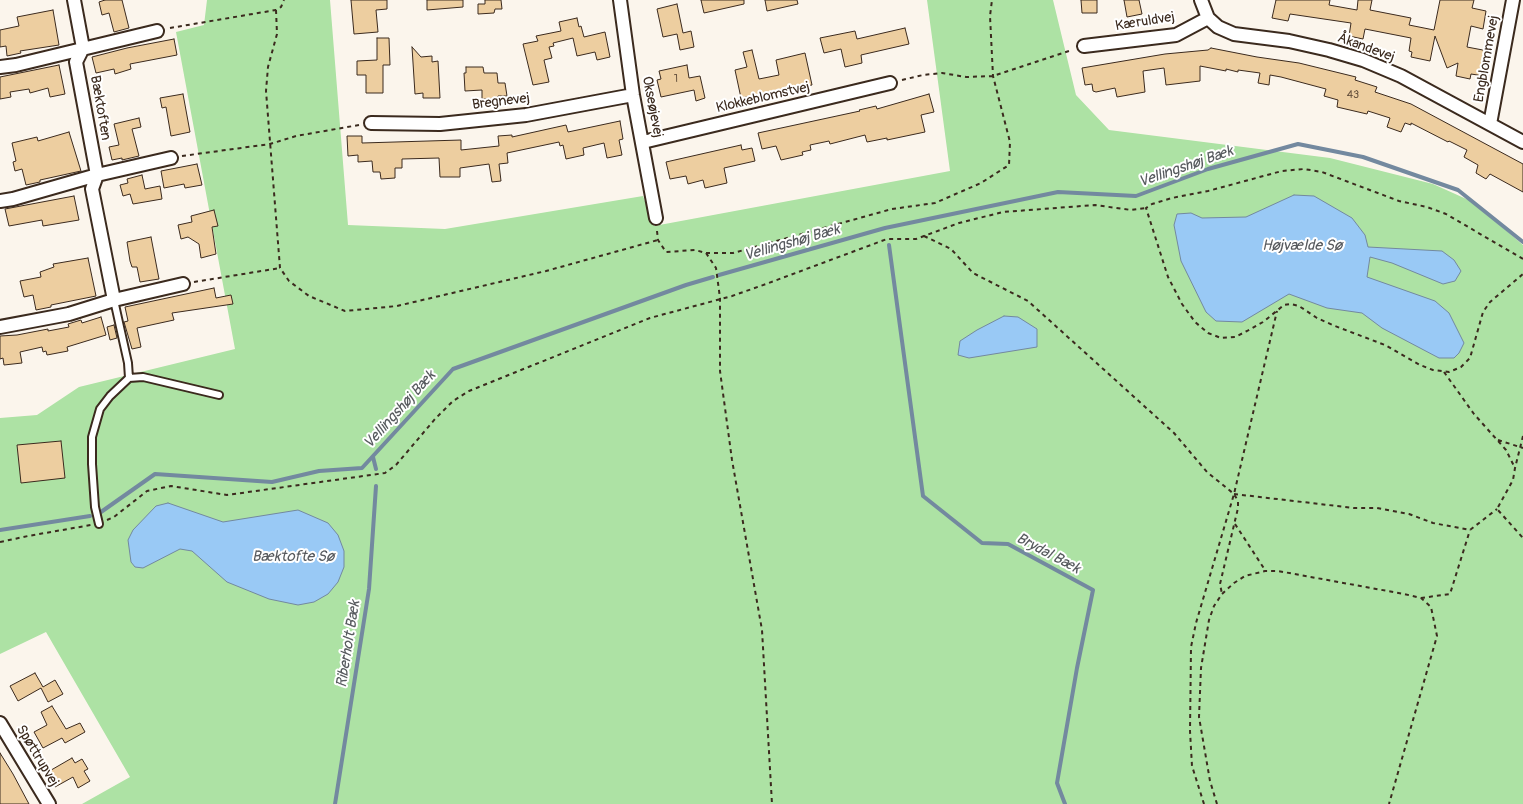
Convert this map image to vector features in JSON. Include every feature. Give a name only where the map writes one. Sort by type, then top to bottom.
[{"type":"street","name":"Bæktoften","points":[[74,0],[84,48],[76,62],[97,175],[92,189],[114,300]]},
{"type":"street","name":"Okseøjevej","points":[[620,0],[633,94],[656,218]]},
{"type":"street","points":[[1202,0],[1208,18]]},
{"type":"street","name":"Engblommevej","points":[[1490,124],[1513,0]]},
{"type":"street","name":"Kæruldvej","points":[[1084,46],[1176,35],[1208,18]]},
{"type":"street","name":"Åkandevej","points":[[1208,18],[1218,27],[1234,34],[1289,40],[1363,60],[1401,76],[1523,142]]},
{"type":"street","points":[[0,67],[16,65],[157,31]]},
{"type":"street","name":"Klokkeblomstvej","points":[[643,142],[890,83]]},
{"type":"street","name":"Bregnevej","points":[[372,123],[440,124],[526,115],[633,94]]},
{"type":"street","points":[[0,200],[13,199],[97,175],[172,158]]},
{"type":"street","points":[[0,327],[69,314],[114,300],[183,284]]},
{"type":"street","name":"Spøttrupvej","points":[[0,723],[49,804]]},
{"type":"lane","points":[[114,300],[128,363],[129,378]]},
{"type":"lane","points":[[99,524],[95,507],[92,437],[100,409],[110,396],[129,378],[143,377],[219,395]]},
{"type":"path","points":[[157,31],[276,10],[281,7],[284,0]]},
{"type":"path","points":[[276,10],[276,34],[268,67],[266,91],[280,268],[289,281],[309,296],[345,311],[398,306],[546,271],[658,240],[666,252],[695,250],[706,253],[734,253],[892,209],[935,203],[981,183],[1009,166],[1010,142],[993,76],[990,16],[992,0]]},
{"type":"path","points":[[890,83],[923,75],[942,73],[966,77],[993,76],[1084,46]]},
{"type":"path","points":[[172,158],[270,144],[296,136],[372,123]]},
{"type":"path","points":[[0,542],[68,528],[99,524],[114,517],[147,491],[171,486],[228,495],[386,473],[396,465],[435,419],[454,401],[469,391],[650,318],[766,284],[887,239],[916,239],[960,223],[1003,212],[1095,205],[1131,210],[1146,208],[1152,204],[1172,198],[1208,192],[1282,170],[1304,169],[1322,172],[1400,201],[1427,207],[1446,214],[1523,259]]},
{"type":"path","points":[[1146,208],[1168,277],[1182,304],[1195,322],[1208,333],[1220,338],[1235,337],[1263,322],[1284,305],[1291,304],[1300,306],[1317,318],[1385,345],[1420,365],[1449,372],[1461,366],[1470,358],[1483,312],[1490,302],[1523,274]]},
{"type":"path","points":[[924,236],[951,249],[973,273],[1028,301],[1174,434],[1216,481],[1234,494],[1238,501],[1238,508],[1220,584],[1222,594]]},
{"type":"path","points":[[706,253],[716,268],[720,298],[720,371],[732,460],[762,630],[772,804]]},
{"type":"path","points":[[183,284],[280,268]]},
{"type":"path","points":[[1204,804],[1192,766],[1190,732],[1191,647],[1234,494],[1277,311]]},
{"type":"path","points":[[1444,372],[1479,420],[1506,450],[1515,468]]},
{"type":"path","points":[[1217,804],[1210,781],[1199,718],[1201,668],[1208,620],[1222,594],[1245,576],[1265,571],[1278,571],[1421,598],[1450,594],[1470,530],[1497,509],[1513,480],[1522,448],[1523,436]]},
{"type":"path","points":[[1498,440],[1522,448]]},
{"type":"path","points":[[1234,494],[1354,508],[1377,508],[1409,514],[1433,523],[1470,530]]},
{"type":"path","points":[[1497,509],[1523,538]]},
{"type":"path","points":[[1235,524],[1265,571]]},
{"type":"path","points":[[1389,804],[1437,636],[1431,607],[1421,598]]},
{"type":"green space","points":[[207,0],[330,0],[348,225],[445,229],[643,196],[654,226],[950,171],[927,0],[1053,0],[1076,95],[1109,130],[1330,158],[1433,184],[1473,202],[1523,245],[1523,804],[82,804],[130,777],[46,632],[0,654],[0,418],[37,415],[79,387],[235,349],[176,32],[204,25]]},
{"type":"water","name":"Højvælde Sø","points":[[1294,195],[1314,196],[1352,218],[1365,235],[1368,247],[1442,251],[1454,260],[1461,271],[1455,281],[1443,284],[1392,263],[1370,257],[1367,277],[1435,301],[1449,313],[1464,343],[1459,353],[1454,358],[1439,358],[1382,328],[1362,313],[1327,308],[1289,294],[1242,322],[1216,321],[1206,312],[1181,261],[1174,225],[1177,214],[1191,213],[1202,218],[1246,217]]},
{"type":"water","points":[[1004,316],[1018,317],[1037,329],[1037,347],[969,358],[958,355],[960,341]]},
{"type":"water","name":"Bæktofte Sø","points":[[168,503],[223,522],[298,510],[328,523],[338,535],[344,551],[344,567],[338,582],[328,594],[314,602],[298,605],[269,599],[227,582],[192,551],[180,549],[143,568],[135,567],[131,562],[128,540],[133,530],[156,506]]},
{"type":"building","points":[[122,0],[129,28],[114,32],[109,13],[102,15],[99,2]]},
{"type":"building","points":[[351,0],[387,0],[387,9],[376,10],[378,32],[354,34]]},
{"type":"building","points":[[427,0],[463,0],[463,7],[427,10]]},
{"type":"building","points":[[485,0],[501,0],[502,9],[495,9],[494,13],[478,14],[478,4],[485,4]]},
{"type":"building","points":[[701,0],[744,0],[744,4],[704,13]]},
{"type":"building","points":[[765,0],[797,0],[798,4],[767,11]]},
{"type":"building","points":[[1081,0],[1097,0],[1097,13],[1082,13]]},
{"type":"building","points":[[1124,0],[1139,0],[1142,14],[1127,17]]},
{"type":"building","points":[[1276,0],[1330,0],[1329,5],[1357,10],[1358,0],[1372,0],[1370,10],[1411,18],[1409,25],[1434,30],[1440,0],[1474,0],[1472,8],[1486,11],[1483,29],[1471,26],[1467,47],[1488,51],[1484,76],[1471,74],[1470,79],[1456,76],[1458,63],[1447,68],[1435,36],[1430,61],[1411,57],[1412,52],[1409,51],[1411,38],[1365,29],[1363,39],[1349,36],[1351,23],[1290,14],[1288,21],[1272,18]]},
{"type":"building","points":[[677,4],[683,33],[691,31],[694,47],[680,50],[677,34],[663,37],[657,9]]},
{"type":"building","points":[[53,10],[59,45],[20,51],[21,53],[7,56],[6,46],[0,47],[0,30],[19,26],[17,17]]},
{"type":"building","points":[[577,18],[584,37],[605,32],[610,57],[597,60],[595,52],[577,56],[573,38],[553,43],[554,46],[549,47],[552,58],[544,60],[549,82],[533,85],[523,44],[538,41],[536,36],[561,31],[559,22]]},
{"type":"building","points":[[905,28],[909,44],[861,55],[862,63],[845,67],[841,49],[824,53],[820,38],[855,31],[857,39]]},
{"type":"building","points":[[377,38],[389,38],[390,65],[383,65],[383,93],[366,93],[366,75],[357,75],[357,61],[377,60]]},
{"type":"building","points":[[174,39],[177,55],[130,64],[131,69],[115,74],[114,69],[96,73],[92,57]]},
{"type":"building","points":[[412,47],[421,57],[432,56],[432,62],[438,61],[440,98],[423,98],[423,93],[415,94]]},
{"type":"building","points":[[1211,48],[1299,63],[1356,77],[1355,80],[1377,87],[1375,92],[1411,104],[1523,164],[1523,192],[1490,174],[1486,179],[1476,173],[1478,165],[1464,157],[1467,150],[1449,141],[1411,123],[1411,125],[1405,123],[1401,132],[1387,127],[1390,118],[1368,111],[1367,114],[1337,107],[1338,100],[1324,96],[1326,89],[1281,77],[1270,75],[1269,85],[1258,83],[1260,73],[1238,70],[1238,72],[1226,69],[1226,71],[1200,66],[1200,81],[1166,85],[1164,68],[1143,71],[1145,92],[1117,97],[1115,88],[1096,92],[1093,91],[1092,84],[1085,85],[1082,68],[1165,54],[1208,50]]},
{"type":"building","points":[[752,50],[759,79],[779,75],[776,60],[805,53],[812,85],[741,98],[735,70],[747,67],[743,52]]},
{"type":"building","points":[[59,65],[65,94],[50,97],[48,88],[30,93],[29,89],[10,92],[11,97],[0,99],[0,77]]},
{"type":"building","points":[[687,65],[689,78],[700,76],[705,98],[696,101],[694,90],[661,97],[657,80],[661,79],[659,71]]},
{"type":"building","points":[[466,67],[483,67],[484,73],[497,73],[498,83],[505,83],[507,96],[498,96],[498,99],[482,99],[482,90],[465,91],[464,73],[466,73]]},
{"type":"building","points":[[183,94],[190,132],[171,136],[166,107],[162,108],[160,98]]},
{"type":"building","points":[[929,94],[934,112],[921,115],[925,132],[867,142],[865,135],[830,144],[829,141],[810,145],[811,150],[802,152],[803,155],[781,160],[776,146],[762,149],[758,133],[876,106],[877,109]]},
{"type":"building","points":[[139,118],[141,127],[132,129],[139,156],[112,160],[109,147],[119,145],[114,124]]},
{"type":"building","points":[[620,121],[623,139],[619,140],[622,155],[607,158],[604,143],[583,148],[584,155],[566,159],[563,145],[560,146],[559,142],[507,153],[508,163],[499,164],[501,181],[492,182],[489,164],[460,168],[460,177],[440,177],[439,158],[402,159],[402,168],[395,168],[395,178],[381,179],[380,172],[373,172],[372,161],[358,162],[358,155],[348,156],[347,136],[362,136],[362,143],[461,140],[461,150],[499,146],[498,136],[512,135],[512,137],[566,125],[568,132]]},
{"type":"building","points":[[69,132],[81,171],[26,185],[22,169],[15,171],[13,162],[16,161],[12,143],[37,137],[38,141]]},
{"type":"building","points":[[741,145],[742,150],[752,148],[755,161],[724,168],[727,183],[705,188],[703,180],[688,184],[686,176],[670,179],[666,162]]},
{"type":"building","points":[[197,164],[202,185],[185,188],[184,184],[164,188],[161,171]]},
{"type":"building","points":[[142,175],[145,189],[160,186],[162,199],[133,204],[130,194],[123,196],[120,185],[128,183],[127,179]]},
{"type":"building","points":[[74,196],[79,220],[43,226],[42,220],[9,226],[5,209]]},
{"type":"building","points":[[214,210],[218,226],[212,227],[216,254],[201,258],[199,244],[188,237],[181,239],[178,225],[192,222],[191,216]]},
{"type":"building","points":[[151,237],[159,279],[140,282],[137,267],[132,267],[130,261],[127,242]]},
{"type":"building","points":[[88,258],[96,296],[36,310],[33,295],[24,297],[20,281],[41,277],[40,272],[54,267],[53,264]]},
{"type":"building","points":[[214,288],[216,298],[231,295],[233,304],[172,313],[174,320],[137,328],[141,347],[132,349],[124,322],[128,321],[125,307]]},
{"type":"building","points":[[101,317],[106,335],[67,347],[68,351],[47,355],[46,351],[43,352],[42,347],[20,352],[22,363],[4,365],[3,358],[0,359],[0,336],[48,329],[48,331],[69,327],[68,324],[81,320],[82,323]]},
{"type":"building","points":[[114,325],[117,338],[110,340],[107,327]]},
{"type":"building","points":[[61,441],[65,478],[21,483],[17,445]]},
{"type":"building","points":[[35,673],[43,687],[55,680],[63,694],[48,702],[41,688],[18,701],[10,686]]},
{"type":"building","points":[[52,706],[66,729],[80,723],[85,732],[65,743],[62,738],[43,748],[34,732],[47,725],[41,712]]},
{"type":"building","points":[[0,753],[13,774],[29,804],[0,804]]},
{"type":"building","points":[[72,758],[75,763],[82,759],[88,769],[84,771],[90,781],[78,788],[73,777],[55,787],[46,773]]},
{"type":"waterway","name":"Vellingshøj Bæk","points":[[719,275],[885,228],[1058,192],[1136,196],[1208,169],[1298,144],[1363,157],[1458,190],[1523,242]]},
{"type":"waterway","name":"Brydal Bæk","points":[[889,245],[923,496],[982,543],[1008,544],[1093,590],[1057,783],[1065,804]]},
{"type":"waterway","name":"Vellingshøj Bæk","points":[[101,512],[155,474],[272,482],[319,471],[362,468],[453,369],[713,277]]},
{"type":"waterway","name":"Riberholt Bæk","points":[[373,457],[376,469]]},
{"type":"waterway","name":"Riberholt Bæk","points":[[335,804],[369,589],[376,486]]},
{"type":"waterway","name":"Vellingshøj Bæk","points":[[0,530],[90,516]]}]
